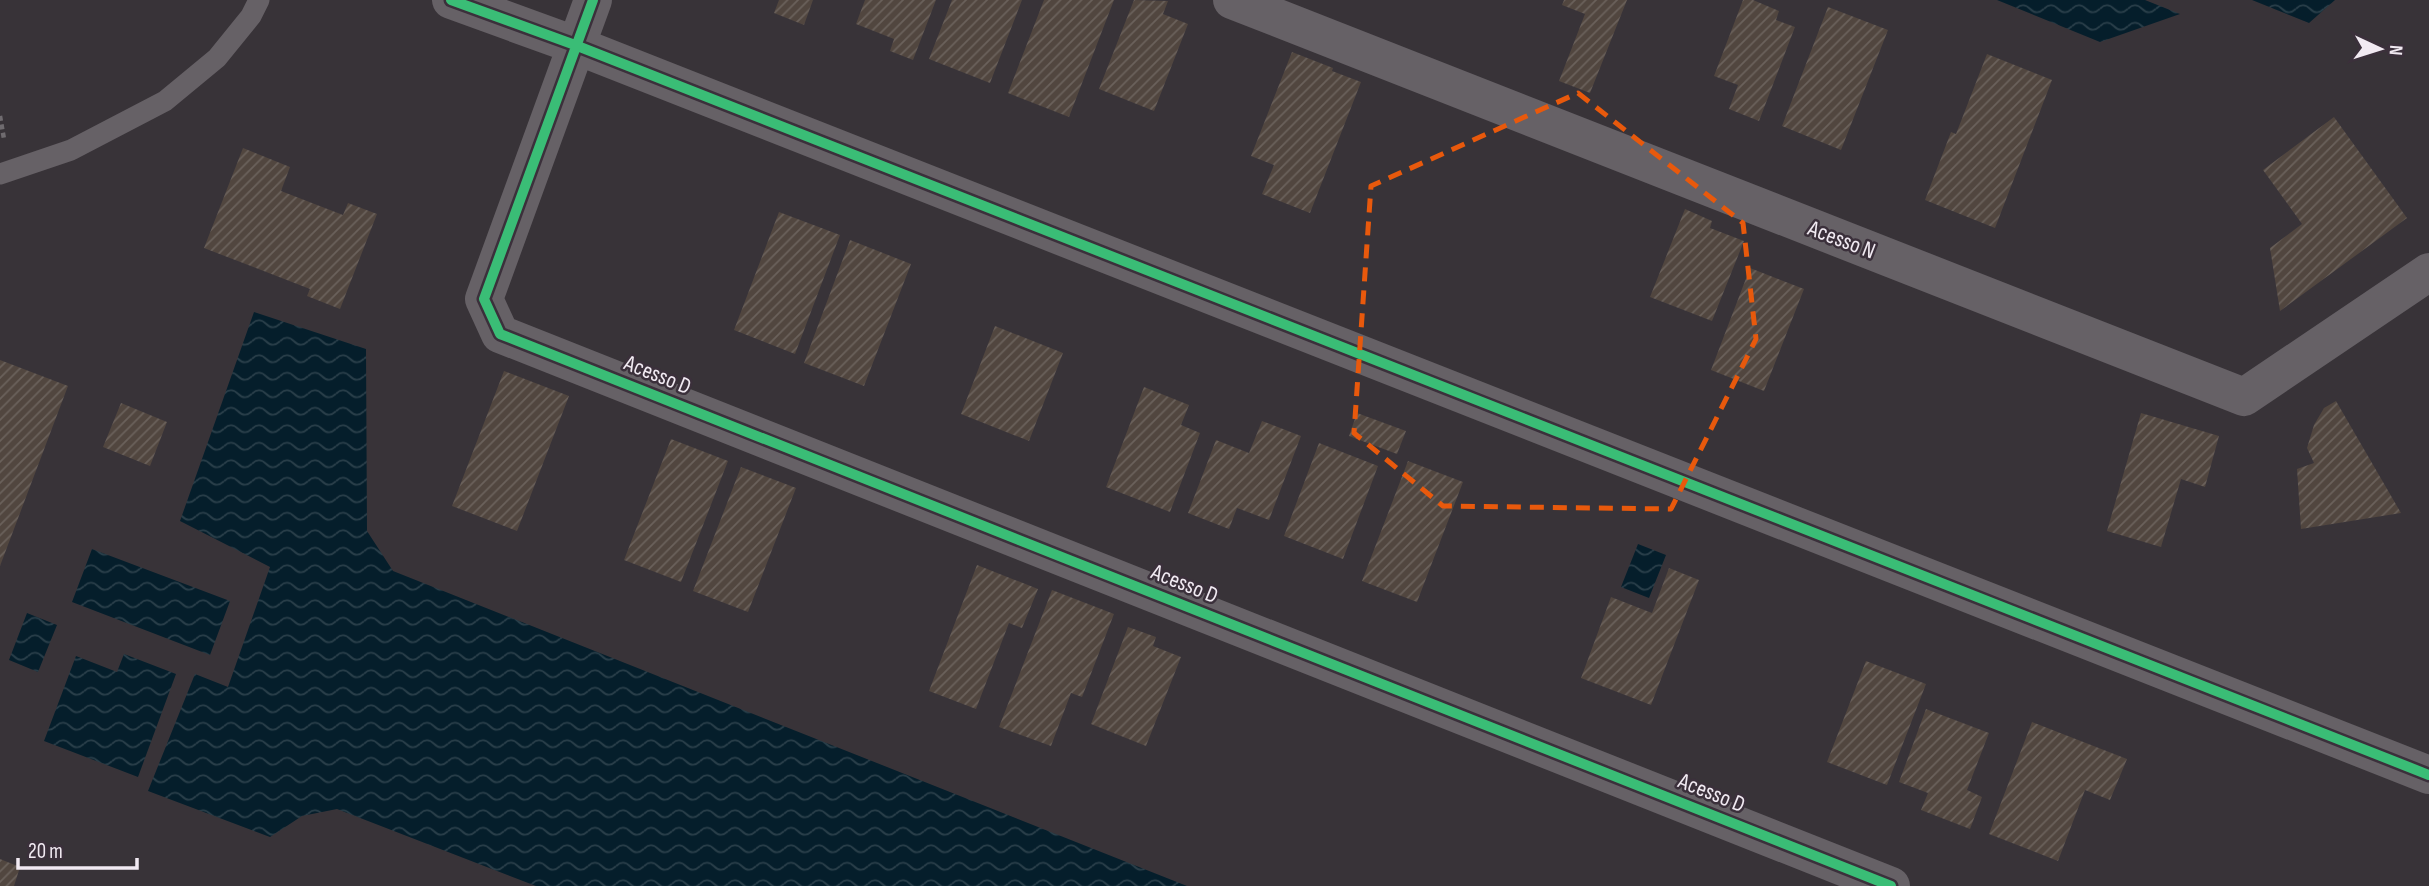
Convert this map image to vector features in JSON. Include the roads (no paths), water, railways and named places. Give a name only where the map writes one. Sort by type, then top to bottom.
[{"type":"street","points":[[451,0],[575,45],[2429,775]]},
{"type":"street","points":[[575,45],[593,0]]},
{"type":"street","name":"Acesso N","points":[[1232,0],[2244,397],[2429,272]]},
{"type":"street","name":"Acesso D","points":[[575,45],[484,299],[500,334],[1891,886]]},
{"type":"lane","points":[[0,174],[71,150],[164,101],[217,58],[251,16],[260,0]]},
{"type":"water","points":[[1997,0],[2145,0],[2180,14],[2100,42]]},
{"type":"water","points":[[2252,0],[2335,0],[2309,23]]},
{"type":"water","points":[[254,312],[366,349],[367,531],[393,571],[1187,886],[536,886],[337,809],[302,816],[270,837],[148,791],[195,674],[228,687],[270,567],[180,521]]},
{"type":"water","points":[[1638,544],[1666,555],[1649,598],[1621,587]]},
{"type":"water","points":[[92,549],[230,601],[210,655],[72,602]]},
{"type":"water","points":[[27,613],[57,625],[38,672],[9,660]]},
{"type":"water","points":[[124,654],[176,674],[138,777],[44,741],[76,656],[117,672]]}]
